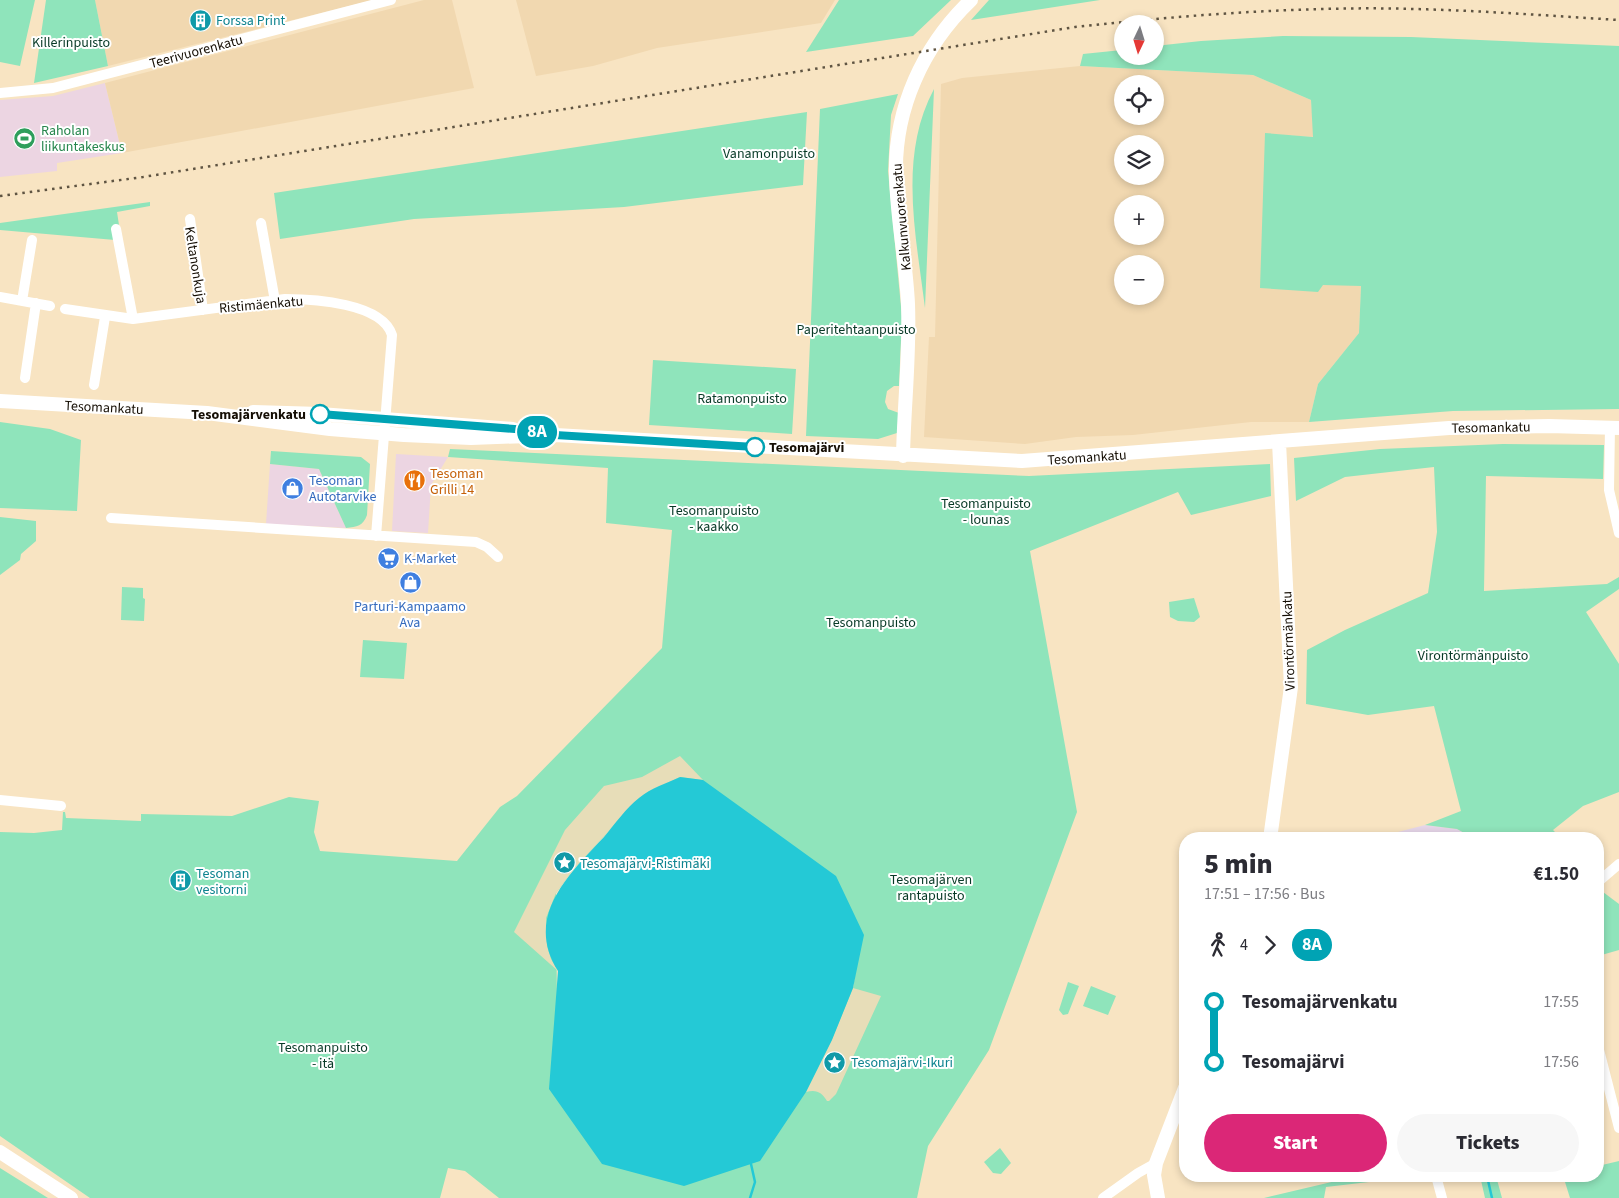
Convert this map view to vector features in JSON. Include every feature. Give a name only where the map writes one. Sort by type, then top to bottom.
[{"type":"main road","name":"Kalkunvuorenkatu","points":[[903,456],[908,313],[899,221],[896,154],[904,107],[912,85],[928,54],[950,21],[971,0]]},
{"type":"main road","name":"Tesomankatu","points":[[0,401],[207,413],[320,414],[386,418],[528,430],[555,435]]},
{"type":"main road","name":"Tesomankatu","points":[[207,413],[245,419],[385,434],[471,438],[555,435],[903,456],[1022,461],[1449,428],[1614,428]]},
{"type":"main road","name":"Virontörmänkatu","points":[[1271,832],[1291,687],[1279,442]]},
{"type":"main road","points":[[1158,1198],[1154,1176],[1156,1164],[1179,1104]]},
{"type":"main road","points":[[0,1152],[71,1198]]},
{"type":"street","name":"Teerivuorenkatu","points":[[0,92],[53,88],[391,0]]},
{"type":"street","name":"Keltanonkuja","points":[[190,219],[203,310]]},
{"type":"street","points":[[261,223],[275,301]]},
{"type":"street","points":[[116,228],[133,319]]},
{"type":"street","points":[[22,301],[32,240]]},
{"type":"street","points":[[0,297],[50,306]]},
{"type":"street","name":"Ristimäenkatu","points":[[66,309],[105,317],[133,319],[275,301],[307,300],[346,305],[385,321],[392,335],[386,418]]},
{"type":"street","points":[[25,378],[36,303]]},
{"type":"street","points":[[94,385],[105,317]]},
{"type":"street","points":[[376,536],[386,418]]},
{"type":"street","points":[[1614,428],[1609,490],[1619,533]]},
{"type":"street","points":[[110,518],[476,542],[487,547],[498,557]]},
{"type":"street","points":[[0,800],[61,806]]},
{"type":"street","points":[[1604,877],[1619,864]]},
{"type":"street","points":[[1604,1069],[1619,1128]]},
{"type":"street","points":[[1103,1198],[1138,1173],[1156,1164]]},
{"type":"street","points":[[1438,1182],[1442,1198]]},
{"type":"shaded area","points":[[95,0],[373,0],[108,66]]},
{"type":"shaded area","points":[[424,0],[452,0],[474,88],[122,153],[105,83]]},
{"type":"shaded area","points":[[516,0],[835,0],[821,23],[657,48],[593,66],[536,76]]},
{"type":"shaded area","points":[[1080,66],[1253,75],[1311,100],[1314,137],[1265,134],[1323,285],[1361,285],[1359,333],[1318,384],[1309,422],[1251,422],[1133,435],[1076,437],[1025,444],[924,437],[929,337],[935,337],[941,84],[962,78]]},
{"type":"shaded area","points":[[105,83],[122,153],[57,163],[57,171],[0,177],[0,100],[53,96]]},
{"type":"shaded area","points":[[396,454],[448,457],[431,485],[428,533],[392,531]]},
{"type":"shaded area","points":[[270,464],[319,469],[346,528],[266,524]]},
{"type":"shaded area","points":[[1425,825],[1457,829],[1462,832],[1398,832]]},
{"type":"green space","points":[[0,0],[35,0],[20,66],[0,62]]},
{"type":"green space","name":"Killerinpuisto","points":[[46,0],[95,0],[108,66],[34,83]]},
{"type":"green space","points":[[839,0],[951,0],[913,36],[806,52]]},
{"type":"green space","points":[[989,0],[1100,0],[971,20]]},
{"type":"green space","points":[[1283,36],[1411,37],[1619,46],[1619,409],[1453,411],[1309,422],[1318,384],[1359,333],[1361,286],[1323,285],[1318,292],[1260,288],[1265,133],[1313,137],[1311,100],[1253,75],[1080,66],[1083,54],[1114,51],[1114,65],[1164,65],[1164,45]]},
{"type":"green space","points":[[934,89],[925,308],[914,224],[913,168],[916,141],[923,115]]},
{"type":"green space","name":"Paperitehtaanpuisto","points":[[898,94],[891,115],[888,171],[902,317],[899,386],[894,386],[887,391],[885,402],[888,409],[899,413],[897,433],[878,439],[806,436],[820,109]]},
{"type":"green space","name":"Vanamonpuisto","points":[[807,112],[803,185],[624,207],[414,219],[280,239],[274,193]]},
{"type":"green space","points":[[150,202],[150,206],[117,212],[119,225],[112,227],[115,240],[0,230],[0,223]]},
{"type":"green space","name":"Ratamonpuisto","points":[[653,360],[796,369],[792,434],[649,425]]},
{"type":"green space","points":[[0,422],[50,429],[81,440],[77,511],[0,508]]},
{"type":"green space","name":"Virontörmänpuisto","points":[[1503,444],[1604,445],[1603,479],[1486,476],[1484,591],[1607,584],[1619,577],[1619,589],[1586,612],[1619,664],[1619,792],[1583,806],[1553,830],[1555,832],[1462,832],[1457,829],[1425,825],[1461,811],[1434,706],[1368,715],[1306,704],[1307,650],[1345,630],[1428,593],[1437,532],[1434,467],[1345,477],[1296,501],[1294,458],[1380,449]]},
{"type":"green space","points":[[450,449],[1029,476],[1270,464],[1271,496],[1191,515],[1178,492],[1030,551],[1077,812],[989,1050],[928,1146],[917,1198],[499,1198],[465,1171],[448,1168],[440,1198],[90,1198],[0,1136],[0,832],[34,833],[62,830],[63,812],[65,812],[66,818],[141,821],[141,814],[232,816],[289,797],[319,801],[314,832],[320,851],[457,861],[500,807],[517,796],[662,648],[672,530],[606,523],[608,468],[448,457]],"holes":[[[680,777],[857,962],[853,988],[557,1009],[556,893],[572,871],[639,798]]]},
{"type":"green space","points":[[271,451],[361,457],[370,464],[367,515],[364,522],[346,528],[319,469],[270,464]]},
{"type":"green space","points":[[0,517],[36,521],[36,541],[21,554],[20,560],[0,575]]},
{"type":"green space","points":[[122,587],[143,588],[143,598],[145,599],[144,621],[121,620]]},
{"type":"green space","points":[[1194,598],[1200,617],[1194,622],[1178,621],[1170,617],[1169,602]]},
{"type":"green space","points":[[363,640],[407,643],[404,679],[360,677]]},
{"type":"green space","points":[[1604,893],[1619,904],[1619,950],[1604,954]]},
{"type":"green space","points":[[1068,982],[1079,986],[1068,1014],[1063,1015],[1059,1010]]},
{"type":"green space","points":[[1091,986],[1116,996],[1108,1015],[1083,1006]]},
{"type":"green space","points":[[1000,1148],[1011,1163],[1001,1174],[993,1173],[984,1162]]},
{"type":"green space","points":[[1619,1161],[1619,1198],[1570,1198],[1565,1182],[1604,1182],[1604,1165]]},
{"type":"green space","points":[[0,1168],[48,1198],[0,1198]]},
{"type":"green space","points":[[1332,1182],[1369,1182],[1326,1187],[1324,1198],[1264,1198]]},
{"type":"green space","points":[[1481,1182],[1498,1182],[1502,1198],[1485,1198]]},
{"type":"sand","name":"Tesomajärvi-Ristimäki","points":[[680,756],[703,780],[680,777],[639,798],[572,871],[556,893],[546,918],[547,946],[551,959],[558,971],[514,932],[565,830],[604,786],[642,777]]},
{"type":"sand","name":"Tesomajärvi-Ikuri","points":[[853,988],[881,996],[836,1094],[827,1101],[818,1092],[806,1092],[832,1039]]},
{"type":"water","points":[[680,777],[703,780],[836,876],[864,935],[853,988],[832,1040],[806,1092],[760,1161],[684,1186],[602,1164],[549,1089],[558,971],[549,951],[546,933],[548,915],[555,898],[577,866],[634,802],[649,791]]},
{"type":"waterway","points":[[750,1198],[755,1182],[751,1164]]},
{"type":"waterway","points":[[1488,1182],[1492,1198]]},
{"type":"railway","points":[[0,196],[143,177],[1075,27],[1231,13],[1361,8],[1472,11],[1619,20]]},
{"type":"bus line","name":"8A","points":[[320,414],[528,430],[555,435],[755,447]]},
{"type":"place","name":"Forssa Print","points":[[200,20]]},
{"type":"place","name":"Raholan liikuntakeskus","points":[[25,138]]},
{"type":"place","name":"Tesomajärvenkatu","points":[[320,414]]},
{"type":"place","name":"Tesomajärvi","points":[[755,447]]},
{"type":"place","name":"Tesoman Grilli 14","points":[[414,481]]},
{"type":"place","name":"Tesoman Autotarvike","points":[[293,488]]},
{"type":"place","name":"K-Market","points":[[388,558]]},
{"type":"place","name":"Parturi-Kampaamo Ava","points":[[410,583]]},
{"type":"place","name":"Tesomajärvi-Ristimäki","points":[[564,863]]},
{"type":"place","name":"Tesoman vesitorni","points":[[180,881]]},
{"type":"place","name":"Tesomajärvi-Ikuri","points":[[835,1062]]},
{"type":"park label","name":"Tesomanpuisto - lounas","points":[[986,512]]},
{"type":"park label","name":"Tesomanpuisto - kaakko","points":[[714,518]]},
{"type":"park label","name":"Tesomanpuisto","points":[[871,622]]},
{"type":"park label","name":"Tesomajärven rantapuisto","points":[[931,888]]},
{"type":"park label","name":"Tesomanpuisto - itä","points":[[323,1056]]}]
